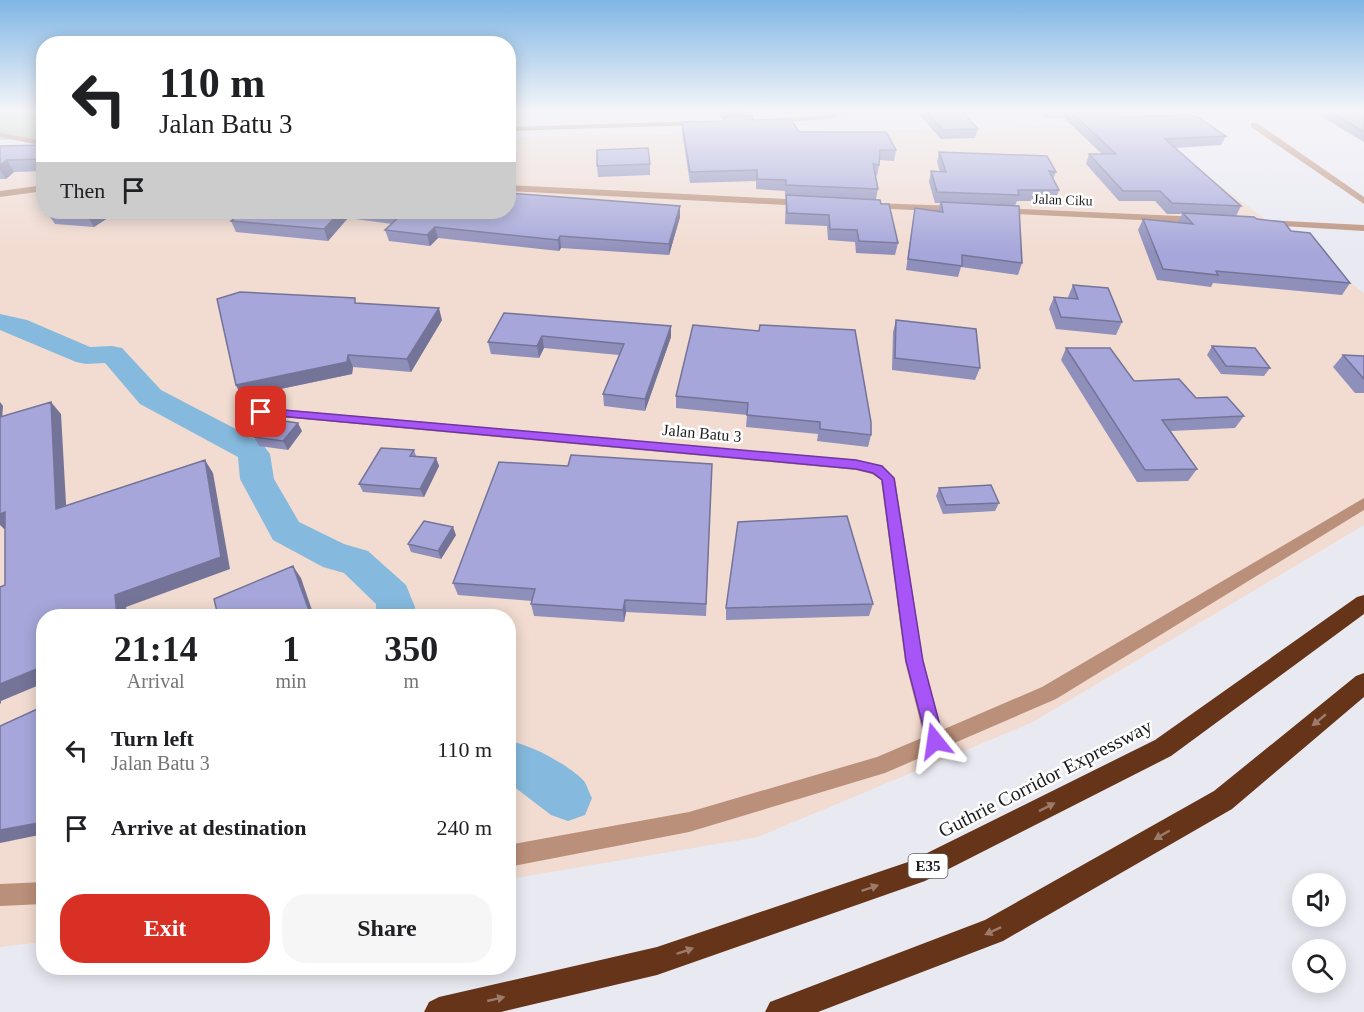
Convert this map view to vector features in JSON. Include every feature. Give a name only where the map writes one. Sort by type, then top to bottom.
[{"type":"highway","name":"Guthrie Corridor Expressway","points":[[439,1012],[657,960],[916,872],[1163,748],[1364,603]]},
{"type":"highway","points":[[780,1012],[993,931],[1223,800],[1364,683]]},
{"type":"street","points":[[1301,157],[1364,201]]},
{"type":"street","points":[[516,188],[812,203]]},
{"type":"street","points":[[0,194],[36,189]]},
{"type":"street","points":[[858,205],[963,209]]},
{"type":"street","name":"Jalan Ciku","points":[[986,210],[1212,220]]},
{"type":"street","points":[[1259,223],[1364,228]]},
{"type":"street","name":"Jalan Batu 3","points":[[243,410],[856,465],[877,470],[888,478],[914,661],[935,741]]},
{"type":"street","points":[[516,854],[689,822],[878,766],[1049,693],[1364,503]]},
{"type":"street","points":[[0,895],[36,893]]},
{"type":"shaded area","points":[[0,157],[36,157],[36,219],[516,219],[516,157],[1182,157],[1364,293],[1364,525],[1033,722],[758,837],[516,878],[516,609],[36,609],[36,943],[0,947]]},
{"type":"building","points":[[0,157],[36,157],[36,159],[7,160],[0,165]]},
{"type":"building","points":[[597,157],[649,157],[650,164],[597,166]]},
{"type":"building","points":[[688,157],[880,157],[879,165],[873,164],[878,189],[786,185],[786,180],[757,179],[757,170],[690,172]]},
{"type":"building","points":[[941,157],[1048,157],[1056,172],[1049,171],[1059,190],[1018,190],[1019,195],[937,192],[931,171],[946,172]]},
{"type":"building","points":[[1092,157],[1186,157],[1241,206],[1172,203],[1160,191],[1123,191]]},
{"type":"building","points":[[516,194],[680,206],[669,244],[560,236],[558,240],[435,227],[427,235],[385,230],[397,219],[516,219]]},
{"type":"building","points":[[786,195],[880,200],[881,204],[889,204],[898,243],[859,241],[857,230],[830,229],[829,215],[787,213]]},
{"type":"building","points":[[941,202],[1019,206],[1022,263],[962,255],[962,266],[908,259],[915,208],[943,212]]},
{"type":"building","points":[[1183,213],[1254,217],[1284,222],[1291,231],[1310,233],[1350,283],[1216,271],[1218,275],[1163,269],[1143,219],[1193,224]]},
{"type":"building","points":[[234,219],[333,219],[324,229],[231,221]]},
{"type":"building","points":[[1073,285],[1108,288],[1122,322],[1061,317],[1054,297],[1078,299]]},
{"type":"building","points":[[240,292],[355,298],[355,303],[439,308],[407,359],[348,355],[347,362],[236,385],[217,299]]},
{"type":"building","points":[[504,313],[671,326],[645,399],[603,394],[624,344],[542,336],[537,346],[488,342]]},
{"type":"building","points":[[896,320],[976,329],[980,368],[895,358]]},
{"type":"building","points":[[693,325],[759,331],[760,325],[855,330],[871,422],[871,435],[820,429],[820,422],[747,415],[748,403],[676,396]]},
{"type":"building","points":[[1212,346],[1255,348],[1270,368],[1226,366]]},
{"type":"building","points":[[1066,348],[1110,348],[1134,381],[1179,379],[1196,398],[1227,397],[1244,416],[1162,420],[1197,469],[1145,470]]},
{"type":"building","points":[[1343,355],[1364,356],[1364,379]]},
{"type":"building","points":[[51,402],[56,509],[205,460],[221,557],[115,595],[116,609],[36,609],[36,669],[0,684],[0,587],[5,585],[5,512],[0,514],[0,417]]},
{"type":"building","points":[[270,419],[298,423],[283,441],[254,437]]},
{"type":"building","points":[[381,448],[414,450],[410,456],[436,458],[420,489],[359,484]]},
{"type":"building","points":[[571,455],[712,464],[706,604],[625,600],[623,610],[531,604],[535,589],[453,583],[499,462],[568,466]]},
{"type":"building","points":[[991,485],[999,503],[946,505],[939,488]]},
{"type":"building","points":[[847,516],[873,604],[726,608],[738,522]]},
{"type":"building","points":[[424,521],[453,527],[438,551],[408,544]]},
{"type":"building","points":[[293,566],[308,609],[216,609],[214,599]]},
{"type":"building","points":[[36,710],[36,823],[0,830],[0,726]]},
{"type":"waterway","points":[[0,322],[18,326],[86,356],[112,354],[150,397],[250,450],[254,454],[257,479],[286,531],[336,557],[355,561],[392,596],[396,609]]},
{"type":"waterway","points":[[516,764],[522,765],[568,798]]},
{"type":"route","points":[[261,412],[856,465],[877,470],[888,478],[914,661],[935,741]]}]
